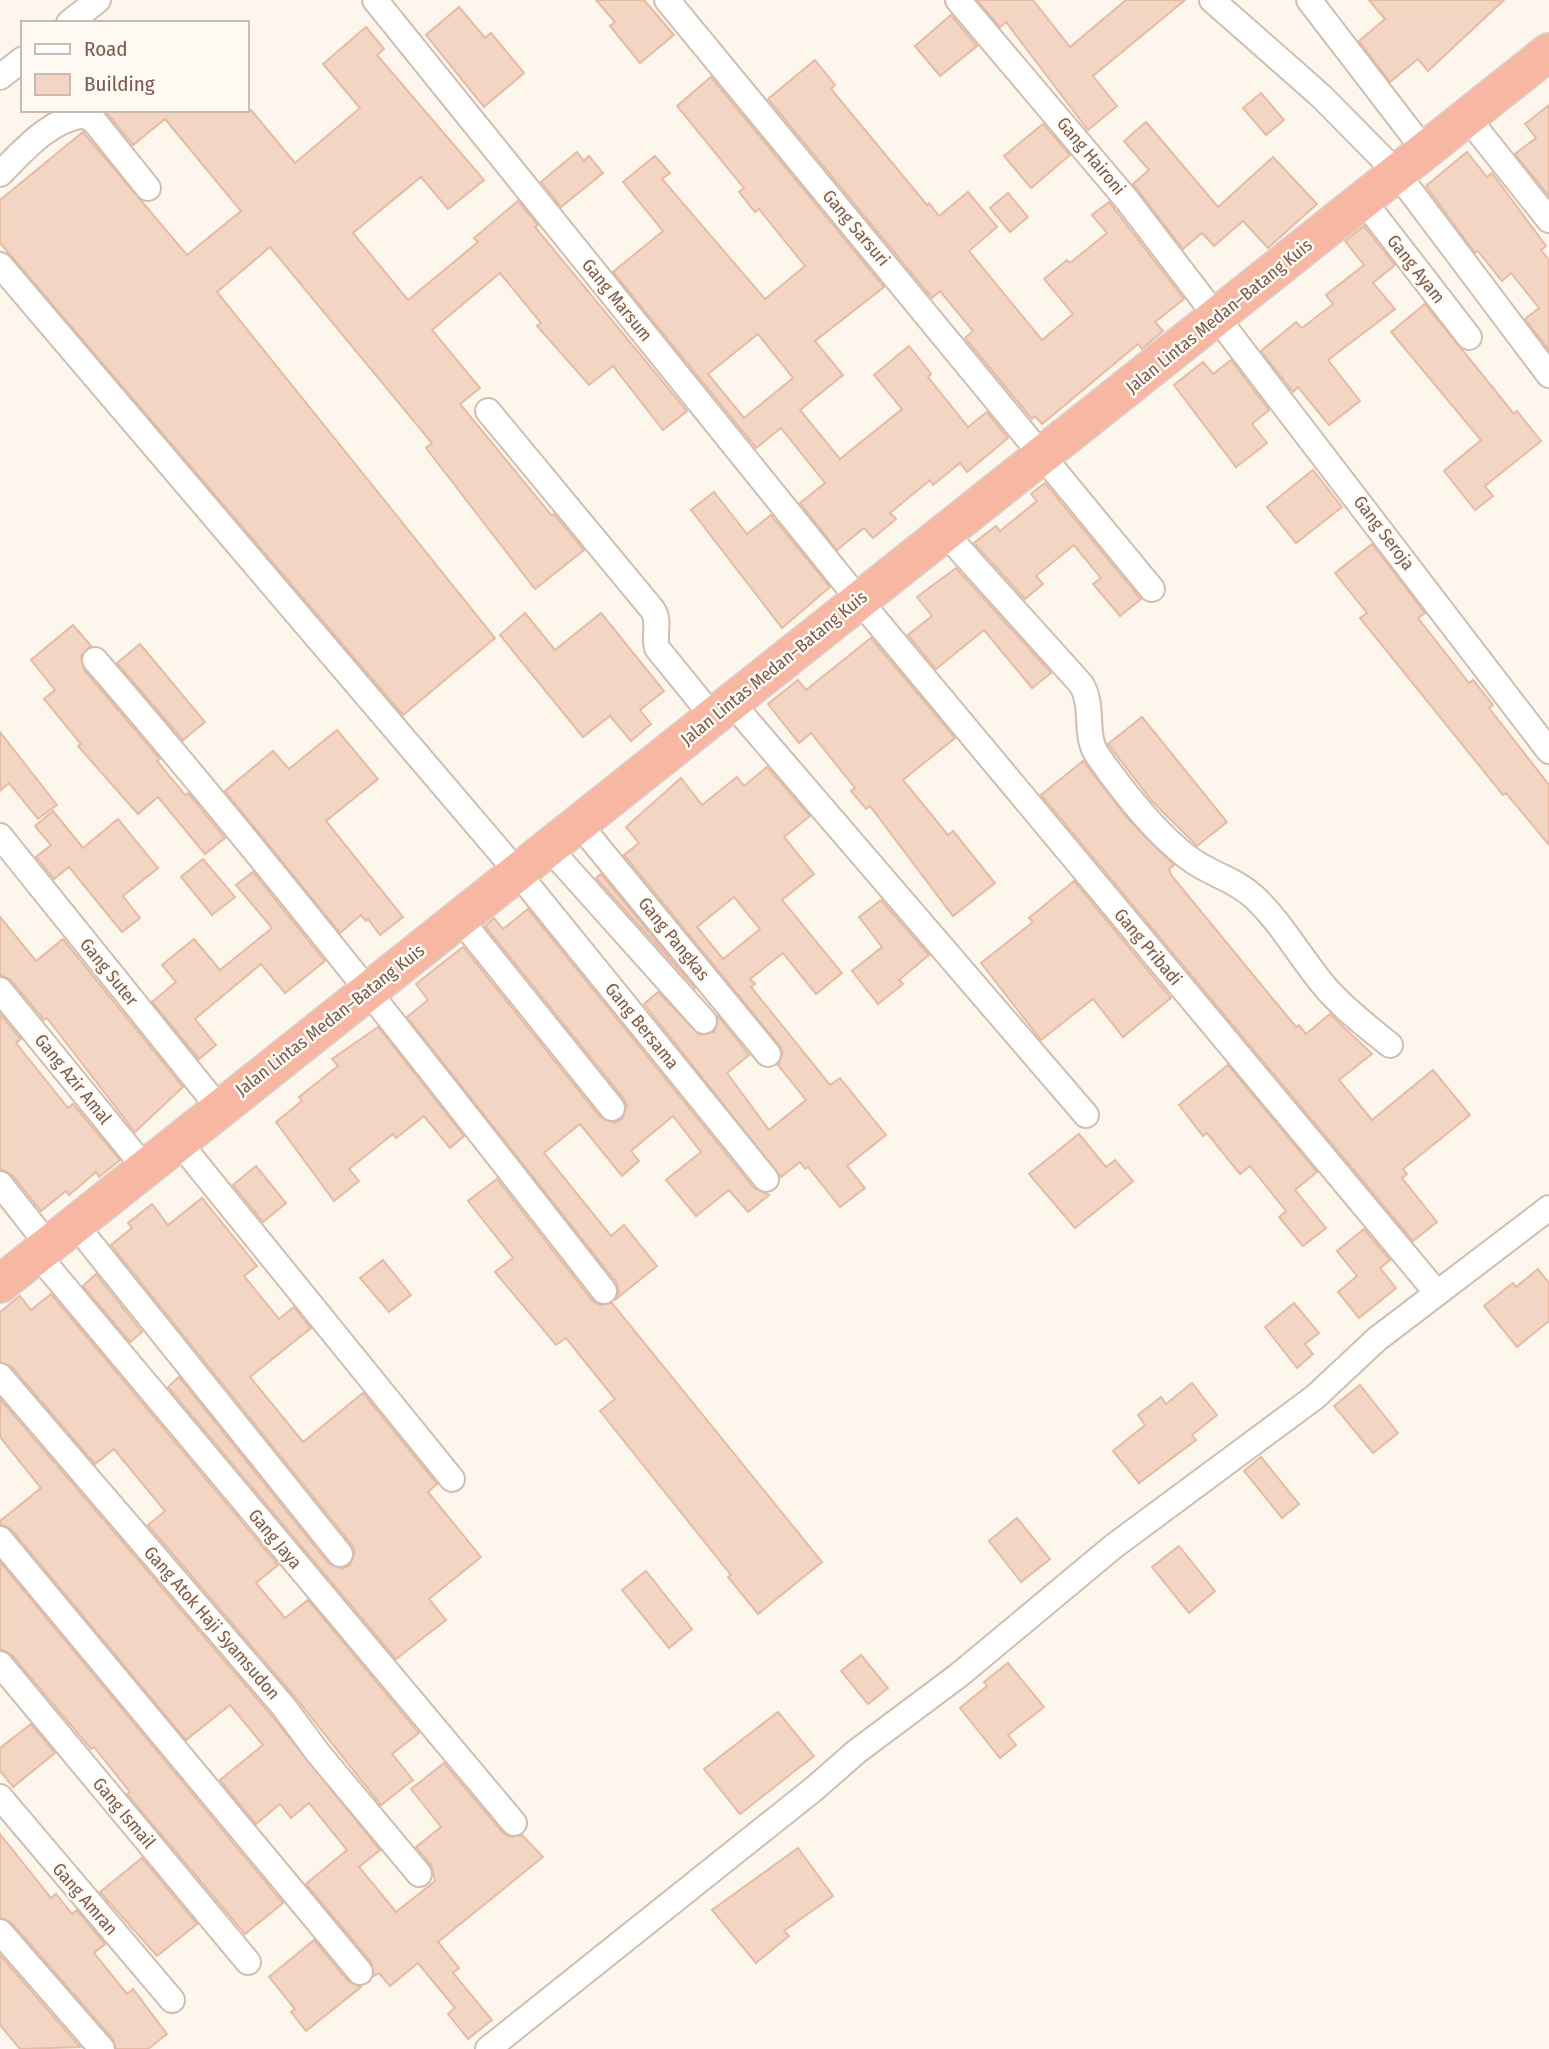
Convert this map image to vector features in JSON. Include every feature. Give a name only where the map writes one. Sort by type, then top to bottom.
[{"type":"highway","name":"Jalan Lintas Medan–Batang Kuis","points":[[0,1284],[1549,52]]},
{"type":"street","points":[[72,21],[98,0]]},
{"type":"street","name":"Gang Marsum","points":[[375,0],[859,600]]},
{"type":"street","name":"Gang Sarsuri","points":[[667,0],[1152,589]]},
{"type":"street","name":"Gang Haironi","points":[[958,0],[1128,200],[1219,316]]},
{"type":"street","points":[[1212,0],[1321,96],[1397,173],[1549,375]]},
{"type":"street","points":[[1309,0],[1425,151]]},
{"type":"street","points":[[0,77],[21,61]]},
{"type":"street","points":[[0,174],[40,135],[69,116],[85,115],[95,122],[148,188]]},
{"type":"street","points":[[1467,117],[1549,220]]},
{"type":"street","name":"Gang Ayam","points":[[1363,200],[1469,337]]},
{"type":"street","name":"Gang Bersama","points":[[0,265],[518,873],[766,1179]]},
{"type":"street","name":"Gang Seroja","points":[[1219,316],[1549,751]]},
{"type":"street","points":[[488,411],[652,609],[657,621],[655,639],[662,655],[722,709],[1086,1115]]},
{"type":"street","points":[[944,532],[1082,684],[1087,696],[1096,754],[1170,843],[1193,861],[1227,876],[1252,895],[1268,910],[1326,988],[1347,1010],[1390,1045]]},
{"type":"street","name":"Gang Pribadi","points":[[859,600],[1437,1293]]},
{"type":"street","points":[[95,660],[181,760],[368,989],[604,1291]]},
{"type":"street","name":"Gang Pangkas","points":[[579,824],[768,1054]]},
{"type":"street","name":"Gang Suter","points":[[0,836],[219,1108]]},
{"type":"street","points":[[549,848],[704,1021]]},
{"type":"street","points":[[460,919],[612,1108]]},
{"type":"street","name":"Gang Azir Amal","points":[[0,990],[145,1168]]},
{"type":"street","points":[[178,1141],[452,1479]]},
{"type":"street","points":[[0,1184],[340,1554]]},
{"type":"street","points":[[488,2049],[815,1788],[856,1752],[959,1675],[1114,1546],[1315,1397],[1377,1339],[1549,1208]]},
{"type":"street","name":"Gang Jaya","points":[[54,1242],[514,1823]]},
{"type":"street","name":"Gang Atok Haji Syamsudon","points":[[0,1376],[284,1707],[317,1753],[419,1874]]},
{"type":"street","points":[[0,1539],[360,1972]]},
{"type":"street","name":"Gang Ismail","points":[[0,1664],[248,1962]]},
{"type":"street","name":"Gang Amran","points":[[0,1797],[172,2000]]},
{"type":"street","points":[[0,1933],[102,2049]]},
{"type":"building","points":[[596,0],[644,0],[674,35],[640,63],[610,26],[615,22]]},
{"type":"building","points":[[977,0],[1033,0],[1070,47],[1126,0],[1185,0],[1093,76],[1117,106],[1088,130],[1006,22],[1000,27]]},
{"type":"building","points":[[1369,0],[1504,0],[1428,71],[1418,59],[1390,82],[1359,41],[1385,19]]},
{"type":"building","points":[[459,7],[485,38],[491,33],[524,73],[484,107],[426,35]]},
{"type":"building","points":[[951,15],[977,46],[940,76],[915,46]]},
{"type":"building","points":[[366,27],[384,49],[377,55],[484,180],[448,209],[421,177],[353,233],[408,300],[478,242],[474,238],[518,201],[538,225],[535,227],[687,411],[663,430],[613,366],[589,385],[537,326],[541,323],[500,273],[432,330],[480,388],[460,404],[552,516],[554,514],[584,550],[535,589],[426,448],[432,443],[270,247],[217,292],[495,638],[403,715],[0,243],[0,200],[83,132],[187,255],[241,211],[165,119],[133,145],[106,112],[251,110],[295,163],[360,108],[323,64]]},
{"type":"building","points":[[815,60],[835,85],[831,89],[927,205],[929,203],[939,216],[968,192],[997,227],[969,251],[1042,340],[1073,314],[1044,279],[1067,260],[1070,263],[1107,233],[1092,215],[1109,202],[1184,299],[1155,322],[1163,331],[1142,349],[1138,344],[1042,424],[1035,416],[1032,419],[965,338],[973,331],[940,291],[932,298],[768,99]]},
{"type":"building","points":[[711,77],[884,287],[815,341],[843,375],[800,410],[840,459],[902,409],[874,375],[909,346],[931,374],[928,377],[968,427],[987,412],[1008,438],[967,472],[960,463],[933,485],[930,480],[890,513],[896,519],[873,538],[864,528],[837,550],[800,503],[825,483],[781,428],[756,448],[613,272],[663,231],[623,182],[655,156],[670,173],[662,179],[765,299],[805,266],[759,209],[755,212],[739,192],[744,188],[677,106]],"holes":[[[758,334],[793,378],[744,418],[708,374]]]},
{"type":"building","points":[[1261,93],[1284,120],[1266,135],[1243,108]]},
{"type":"building","points":[[1549,105],[1549,196],[1515,154],[1536,138],[1525,124]]},
{"type":"building","points":[[1146,122],[1218,207],[1273,157],[1317,204],[1268,248],[1243,221],[1214,246],[1202,233],[1183,249],[1133,184],[1149,170],[1124,141]]},
{"type":"building","points":[[1043,124],[1070,155],[1031,188],[1004,156]]},
{"type":"building","points":[[577,152],[584,161],[589,156],[603,173],[561,207],[541,182]]},
{"type":"building","points":[[1467,152],[1487,177],[1492,173],[1546,246],[1541,250],[1549,260],[1549,350],[1525,319],[1539,308],[1511,273],[1502,281],[1478,251],[1475,253],[1426,186]]},
{"type":"building","points":[[1008,193],[1028,217],[1010,232],[990,208]]},
{"type":"building","points":[[1364,226],[1395,265],[1373,283],[1395,309],[1328,360],[1360,401],[1329,425],[1298,387],[1293,392],[1261,351],[1296,322],[1302,328],[1333,304],[1326,295],[1364,265],[1345,241]]},
{"type":"building","points":[[1425,304],[1514,414],[1517,411],[1541,441],[1485,486],[1493,496],[1475,510],[1444,471],[1481,440],[1391,332]]},
{"type":"building","points":[[1231,360],[1269,410],[1252,424],[1267,443],[1236,467],[1174,385],[1203,362],[1213,374]]},
{"type":"building","points":[[1313,470],[1342,507],[1296,543],[1267,507]]},
{"type":"building","points":[[1045,483],[1141,599],[1120,616],[1093,584],[1101,578],[1074,545],[1036,576],[1043,584],[1025,599],[974,543],[996,526],[1000,531],[1037,501],[1031,494]]},
{"type":"building","points":[[714,492],[747,534],[771,515],[830,587],[782,628],[691,510]]},
{"type":"building","points":[[1372,544],[1425,613],[1418,618],[1469,683],[1473,680],[1493,705],[1489,708],[1549,785],[1549,845],[1506,793],[1503,795],[1360,618],[1367,613],[1335,573]]},
{"type":"building","points":[[956,568],[1051,673],[1032,688],[984,630],[936,669],[908,635],[932,616],[917,597]]},
{"type":"building","points":[[525,613],[555,650],[601,613],[664,691],[640,710],[651,724],[631,741],[610,716],[583,737],[500,635]]},
{"type":"building","points":[[73,625],[91,646],[81,656],[84,670],[160,759],[157,761],[185,795],[188,793],[225,838],[205,854],[158,797],[138,814],[78,746],[81,744],[44,699],[55,690],[31,660]]},
{"type":"building","points":[[871,638],[955,738],[903,780],[948,835],[953,831],[995,883],[953,916],[870,806],[866,809],[851,791],[855,788],[811,733],[799,743],[768,704],[798,680],[806,690]]},
{"type":"building","points":[[140,644],[205,722],[183,740],[117,663]]},
{"type":"building","points":[[1142,717],[1227,822],[1197,846],[1152,801],[1108,744]]},
{"type":"building","points":[[337,730],[378,779],[326,821],[403,917],[380,935],[368,919],[366,921],[361,915],[340,933],[225,791],[273,751],[289,769]]},
{"type":"building","points":[[0,732],[57,805],[38,819],[9,783],[0,791]]},
{"type":"building","points":[[1083,761],[1129,820],[1174,865],[1169,869],[1171,875],[1296,1027],[1299,1025],[1306,1034],[1330,1014],[1372,1054],[1339,1080],[1372,1120],[1433,1070],[1470,1115],[1403,1169],[1407,1174],[1402,1178],[1437,1222],[1413,1241],[1041,795]]},
{"type":"building","points":[[767,767],[810,816],[784,837],[814,874],[782,900],[842,973],[816,994],[783,953],[750,979],[755,984],[751,987],[830,1085],[840,1078],[886,1135],[847,1166],[865,1188],[840,1207],[808,1167],[805,1169],[800,1162],[781,1177],[644,1004],[658,992],[700,1035],[714,1032],[718,1016],[749,1055],[727,1073],[769,1130],[806,1100],[778,1065],[783,1052],[779,1045],[624,855],[639,843],[626,827],[681,778],[702,805],[737,777],[744,786]],"holes":[[[734,897],[760,929],[723,959],[697,927]]]},
{"type":"building","points":[[53,811],[83,848],[118,819],[158,868],[123,896],[140,918],[122,932],[69,867],[54,879],[36,857],[51,845],[35,826]]},
{"type":"building","points":[[203,859],[235,897],[212,915],[181,877]]},
{"type":"building","points":[[253,872],[325,961],[285,993],[261,964],[195,1019],[216,1045],[199,1059],[152,1002],[176,982],[162,965],[194,939],[220,970],[272,928],[236,885]]},
{"type":"building","points":[[601,874],[696,989],[596,878]]},
{"type":"building","points":[[1074,881],[1171,998],[1123,1037],[1093,999],[1041,1040],[981,963],[1033,922],[1029,918]]},
{"type":"building","points":[[881,900],[929,955],[899,980],[903,984],[878,1004],[852,971],[882,947],[859,917]]},
{"type":"building","points":[[528,909],[754,1188],[769,1195],[748,1212],[729,1190],[696,1216],[666,1180],[701,1152],[673,1116],[631,1151],[639,1161],[622,1176],[580,1124],[544,1153],[611,1236],[624,1225],[657,1266],[616,1299],[619,1290],[616,1282],[407,1017],[428,1000],[416,984],[463,947],[600,1117],[614,1123],[622,1119],[627,1106],[624,1099],[485,926],[494,918],[503,929]]},
{"type":"building","points":[[0,917],[36,961],[63,939],[183,1087],[135,1132],[47,1018],[44,1020],[11,980],[0,975]]},
{"type":"building","points":[[0,1014],[21,1039],[16,1043],[68,1108],[73,1104],[120,1160],[99,1177],[96,1172],[69,1195],[66,1191],[41,1211],[12,1175],[0,1169]]},
{"type":"building","points":[[378,1027],[464,1136],[450,1148],[424,1116],[396,1138],[393,1134],[349,1169],[359,1181],[334,1201],[276,1122],[302,1101],[299,1097],[338,1066],[332,1059]]},
{"type":"building","points":[[1228,1065],[1317,1172],[1295,1190],[1326,1228],[1303,1246],[1279,1217],[1286,1211],[1250,1166],[1240,1174],[1207,1133],[1203,1136],[1179,1105]]},
{"type":"building","points":[[1079,1134],[1106,1167],[1115,1160],[1133,1181],[1075,1228],[1029,1174]]},
{"type":"building","points":[[256,1166],[286,1203],[263,1222],[233,1185]]},
{"type":"building","points":[[497,1179],[592,1300],[599,1305],[612,1303],[822,1562],[758,1614],[728,1577],[731,1575],[600,1411],[615,1399],[566,1338],[556,1345],[495,1272],[513,1258],[468,1201]]},
{"type":"building","points":[[202,1198],[257,1266],[244,1276],[279,1319],[294,1307],[311,1328],[250,1377],[303,1442],[363,1393],[437,1484],[428,1492],[481,1557],[429,1599],[446,1620],[396,1659],[168,1387],[179,1377],[328,1563],[342,1569],[350,1565],[355,1552],[352,1545],[111,1245],[132,1228],[128,1223],[152,1204],[168,1225]]},
{"type":"building","points":[[1364,1229],[1390,1260],[1380,1268],[1396,1288],[1359,1318],[1338,1292],[1357,1276],[1337,1251]]},
{"type":"building","points":[[383,1260],[411,1295],[389,1312],[360,1278]]},
{"type":"building","points":[[1538,1269],[1549,1283],[1549,1321],[1517,1347],[1484,1306],[1513,1283],[1516,1287]]},
{"type":"building","points":[[96,1274],[142,1332],[130,1342],[83,1286]]},
{"type":"building","points":[[51,1294],[278,1565],[256,1583],[285,1618],[308,1600],[419,1733],[392,1754],[413,1780],[381,1805],[295,1697],[148,1525],[165,1511],[114,1449],[95,1464],[11,1366],[0,1362],[0,1312],[20,1296],[31,1310]]},
{"type":"building","points":[[1294,1303],[1319,1333],[1305,1344],[1313,1354],[1297,1368],[1265,1327]]},
{"type":"building","points":[[1192,1383],[1217,1415],[1192,1435],[1196,1440],[1139,1483],[1113,1451],[1145,1425],[1138,1415],[1161,1397],[1166,1404]]},
{"type":"building","points":[[1360,1385],[1398,1433],[1373,1453],[1334,1406]]},
{"type":"building","points":[[0,1399],[272,1716],[380,1850],[359,1867],[396,1912],[435,1881],[431,1865],[416,1847],[441,1827],[411,1789],[444,1763],[503,1833],[510,1837],[522,1835],[543,1857],[438,1942],[459,1968],[453,1973],[492,2020],[468,2039],[448,2014],[455,2008],[418,1963],[390,1986],[379,1973],[374,1976],[371,1962],[306,1884],[347,1850],[309,1803],[291,1818],[280,1804],[256,1824],[220,1780],[263,1745],[230,1705],[186,1740],[11,1529],[0,1524],[0,1521],[41,1488],[0,1437]]},
{"type":"building","points":[[1261,1457],[1299,1504],[1282,1518],[1244,1471]]},
{"type":"building","points":[[1017,1518],[1050,1559],[1021,1582],[989,1541]]},
{"type":"building","points":[[1179,1546],[1215,1591],[1189,1613],[1152,1567]]},
{"type":"building","points":[[0,1562],[283,1903],[245,1934],[127,1794],[130,1792],[94,1747],[91,1749],[11,1654],[0,1649]]},
{"type":"building","points":[[646,1571],[692,1629],[669,1648],[622,1590]]},
{"type":"building","points":[[861,1655],[888,1688],[868,1704],[841,1671]]},
{"type":"building","points":[[1008,1663],[1044,1707],[1008,1735],[1016,1745],[1000,1758],[960,1708],[987,1686],[984,1682]]},
{"type":"building","points":[[778,1712],[814,1756],[740,1814],[704,1769]]},
{"type":"building","points":[[31,1724],[55,1753],[13,1787],[0,1771],[0,1748]]},
{"type":"building","points":[[0,1834],[51,1898],[56,1894],[72,1914],[77,1910],[105,1944],[94,1953],[127,1994],[133,1989],[167,2034],[148,2049],[116,2049],[113,2039],[11,1922],[0,1918]]},
{"type":"building","points":[[798,1848],[833,1896],[784,1931],[789,1936],[756,1963],[712,1910]]},
{"type":"building","points":[[142,1858],[197,1924],[157,1956],[100,1892]]},
{"type":"building","points":[[314,1940],[349,1982],[361,1987],[306,2031],[291,2012],[295,2009],[269,1977]]},
{"type":"building","points":[[0,1955],[80,2047],[20,2049],[0,2025]]}]
